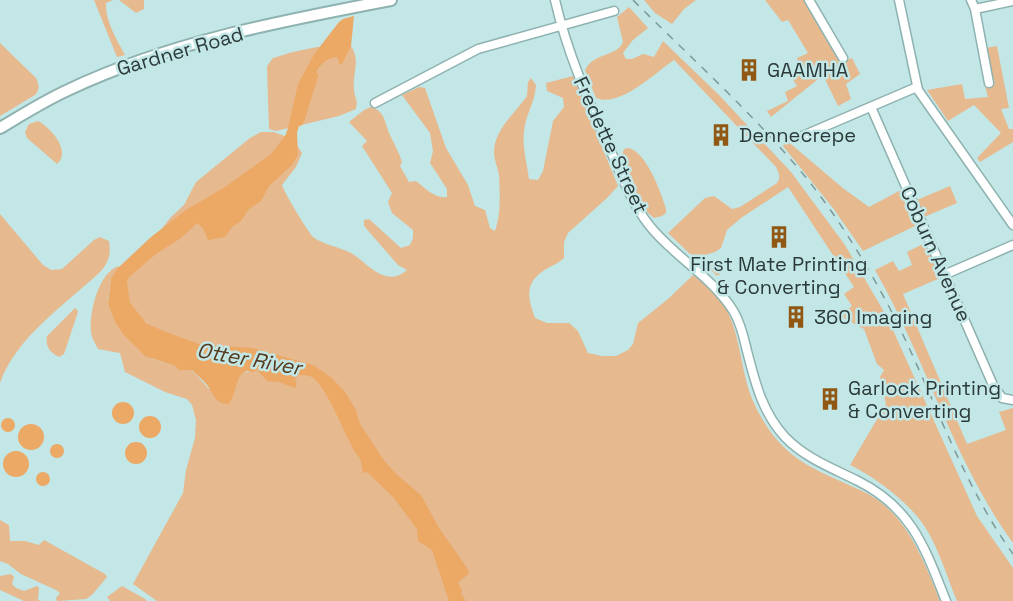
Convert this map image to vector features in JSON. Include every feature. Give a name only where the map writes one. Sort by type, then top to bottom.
[{"type":"main road","name":"Gardner Road","points":[[0,128],[66,91],[149,57],[208,40],[390,0]]},
{"type":"street","name":"Fredette Street","points":[[555,0],[580,80],[635,204],[653,230],[712,283],[734,313],[743,334],[761,401],[770,418],[801,452],[874,490],[899,510],[920,538],[946,601]]},
{"type":"street","points":[[809,0],[843,58]]},
{"type":"street","points":[[899,0],[917,87],[925,102],[1013,225]]},
{"type":"street","points":[[989,83],[973,4],[1013,1]]},
{"type":"street","points":[[375,103],[474,51],[614,11]]},
{"type":"street","points":[[800,137],[917,87]]},
{"type":"street","name":"Coburn Avenue","points":[[871,107],[993,385],[1008,400]]},
{"type":"street","points":[[946,274],[1013,245]]},
{"type":"shaded area","points":[[94,0],[113,0],[106,3],[107,17],[125,55],[117,57]]},
{"type":"shaded area","points":[[119,0],[144,0],[144,9],[136,13]]},
{"type":"shaded area","points":[[644,0],[696,0],[684,9],[672,24],[655,13]]},
{"type":"shaded area","points":[[765,0],[804,0],[840,63],[852,58],[860,74],[846,84],[851,99],[838,106],[823,75],[771,117],[767,111],[788,101],[785,92],[797,86],[792,78],[799,70],[797,58],[808,53],[788,20],[782,22]]},
{"type":"shaded area","points":[[629,7],[648,28],[633,40],[623,53],[626,59],[643,54],[654,57],[663,41],[719,95],[791,172],[845,245],[887,317],[977,516],[1013,568],[1013,601],[957,601],[936,548],[920,520],[888,489],[850,465],[886,404],[880,377],[884,370],[877,364],[864,329],[840,316],[852,306],[844,294],[854,287],[788,187],[727,230],[721,248],[715,252],[699,257],[690,254],[668,233],[705,198],[714,196],[732,209],[740,207],[777,183],[779,175],[776,167],[674,60],[626,94],[606,100],[596,98],[585,70],[594,60],[620,47],[623,42],[617,17]]},
{"type":"shaded area","points":[[0,43],[36,78],[38,91],[0,116]]},
{"type":"shaded area","points":[[351,46],[356,67],[354,93],[357,100],[356,109],[339,116],[276,131],[269,129],[267,66],[273,58],[317,47]]},
{"type":"shaded area","points":[[997,46],[1009,108],[1001,109],[1009,129],[1013,129],[1013,142],[980,162],[977,158],[1001,133],[974,105],[948,121],[927,90],[962,84],[965,99],[988,97],[985,86],[995,84],[986,48]]},
{"type":"shaded area","points":[[573,76],[618,186],[568,233],[564,242],[564,258],[543,271],[533,281],[529,298],[535,318],[547,323],[569,323],[578,331],[588,353],[616,356],[628,350],[633,344],[638,323],[693,275],[711,289],[729,314],[749,389],[771,433],[787,450],[808,465],[882,503],[913,540],[940,601],[157,601],[133,584],[183,493],[186,470],[195,438],[196,420],[192,405],[187,399],[165,392],[125,372],[120,353],[98,349],[91,333],[91,323],[97,293],[106,275],[120,266],[111,278],[108,304],[114,320],[138,349],[153,359],[175,366],[180,370],[192,370],[209,389],[235,384],[243,374],[257,370],[265,378],[272,371],[222,357],[143,327],[126,308],[121,283],[170,218],[184,205],[196,182],[250,138],[261,132],[273,132],[285,136],[284,173],[298,155],[297,145],[302,153],[296,167],[282,185],[296,212],[313,237],[351,253],[384,276],[399,275],[407,270],[398,265],[364,226],[364,220],[369,219],[401,248],[410,245],[413,230],[392,213],[388,202],[392,193],[362,146],[367,141],[349,122],[364,110],[371,107],[376,109],[384,118],[401,158],[400,166],[409,182],[416,181],[434,195],[447,197],[447,189],[430,163],[433,151],[430,133],[402,95],[419,87],[425,88],[446,148],[468,185],[475,206],[485,210],[490,228],[495,231],[500,204],[499,175],[494,152],[498,136],[527,96],[528,82],[531,78],[536,85],[525,125],[524,143],[529,179],[538,180],[543,171],[553,121],[564,107],[563,98],[547,91],[546,83]]},
{"type":"shaded area","points":[[38,121],[48,128],[61,146],[61,159],[57,164],[27,138],[25,132],[29,124]]},
{"type":"shaded area","points":[[786,140],[869,207],[901,190],[917,225],[863,251],[833,208],[783,146]]},
{"type":"shaded area","points":[[628,148],[641,156],[652,173],[666,209],[666,213],[662,216],[654,218],[648,213],[634,191],[621,158],[624,149]]},
{"type":"shaded area","points":[[950,186],[957,203],[924,217],[917,200]]},
{"type":"shaded area","points":[[0,214],[43,265],[51,270],[62,269],[100,237],[109,241],[110,250],[109,258],[100,272],[29,336],[7,366],[0,383]]},
{"type":"shaded area","points":[[925,243],[940,278],[903,294],[967,444],[1006,430],[999,412],[1013,408],[1013,543],[992,512],[974,478],[893,303],[875,270],[893,261],[899,271],[912,265],[907,252]]},
{"type":"shaded area","points":[[720,260],[721,273],[717,276],[709,268]]},
{"type":"shaded area","points":[[75,308],[78,311],[77,315],[64,354],[59,357],[49,349],[47,336]]},
{"type":"shaded area","points":[[0,520],[9,525],[10,541],[25,541],[39,545],[44,540],[107,577],[86,599],[57,601],[56,598],[60,593],[56,590],[21,574],[0,561]]},
{"type":"shaded area","points":[[11,574],[14,577],[12,584],[16,588],[24,591],[37,586],[39,588],[38,600],[41,601],[24,601],[0,590],[0,576]]},
{"type":"shaded area","points":[[122,586],[147,601],[110,601],[107,597]]},
{"type":"water","points":[[354,16],[351,46],[342,64],[337,57],[323,63],[310,84],[303,106],[307,112],[301,118],[297,133],[298,155],[292,165],[269,186],[261,201],[249,209],[225,237],[208,240],[203,228],[197,223],[129,277],[123,289],[123,299],[126,308],[138,320],[166,332],[202,345],[252,348],[313,365],[332,378],[345,392],[356,410],[360,424],[383,459],[396,474],[421,495],[439,528],[467,568],[469,574],[458,582],[461,594],[466,601],[449,601],[432,550],[418,541],[417,529],[393,497],[367,472],[363,473],[360,458],[330,401],[312,377],[298,375],[295,388],[279,382],[267,381],[257,370],[247,371],[240,377],[232,400],[229,404],[224,404],[215,398],[192,370],[179,370],[175,366],[145,356],[123,334],[108,304],[111,278],[118,268],[151,237],[186,210],[225,187],[271,154],[285,136],[298,84],[315,53],[339,22]]},
{"type":"water","points":[[123,402],[131,405],[134,413],[131,421],[123,424],[115,421],[112,413],[115,405]]},
{"type":"water","points":[[150,416],[158,419],[161,427],[158,435],[150,438],[142,435],[139,427],[142,419]]},
{"type":"water","points":[[5,418],[11,418],[15,425],[11,432],[5,432],[1,428],[1,422]]},
{"type":"water","points":[[31,424],[40,428],[44,437],[40,446],[31,450],[22,446],[18,437],[22,428]]},
{"type":"water","points":[[136,442],[144,445],[147,453],[144,461],[136,464],[128,461],[125,453],[128,445]]},
{"type":"water","points":[[54,444],[60,444],[64,451],[60,458],[54,458],[50,454],[50,448]]},
{"type":"water","points":[[16,451],[25,455],[29,464],[25,473],[16,477],[7,473],[3,464],[7,455]]},
{"type":"water","points":[[40,472],[46,472],[50,479],[46,486],[40,486],[36,482],[36,476]]},
{"type":"waterway","name":"Otter River","points":[[299,121],[313,76]]},
{"type":"waterway","name":"Otter River","points":[[122,282],[125,305],[140,323]]},
{"type":"railway","points":[[633,0],[767,133],[808,180],[837,220],[880,290],[913,356],[958,458],[993,523],[1013,554]]},
{"type":"place","name":"GAAMHA","points":[[749,70]]},
{"type":"place","name":"Dennecrepe","points":[[721,135]]},
{"type":"place","name":"First Mate Printing & Converting","points":[[779,237]]},
{"type":"place","name":"360 Imaging","points":[[796,317]]},
{"type":"place","name":"Garlock Printing & Converting","points":[[830,399]]}]
